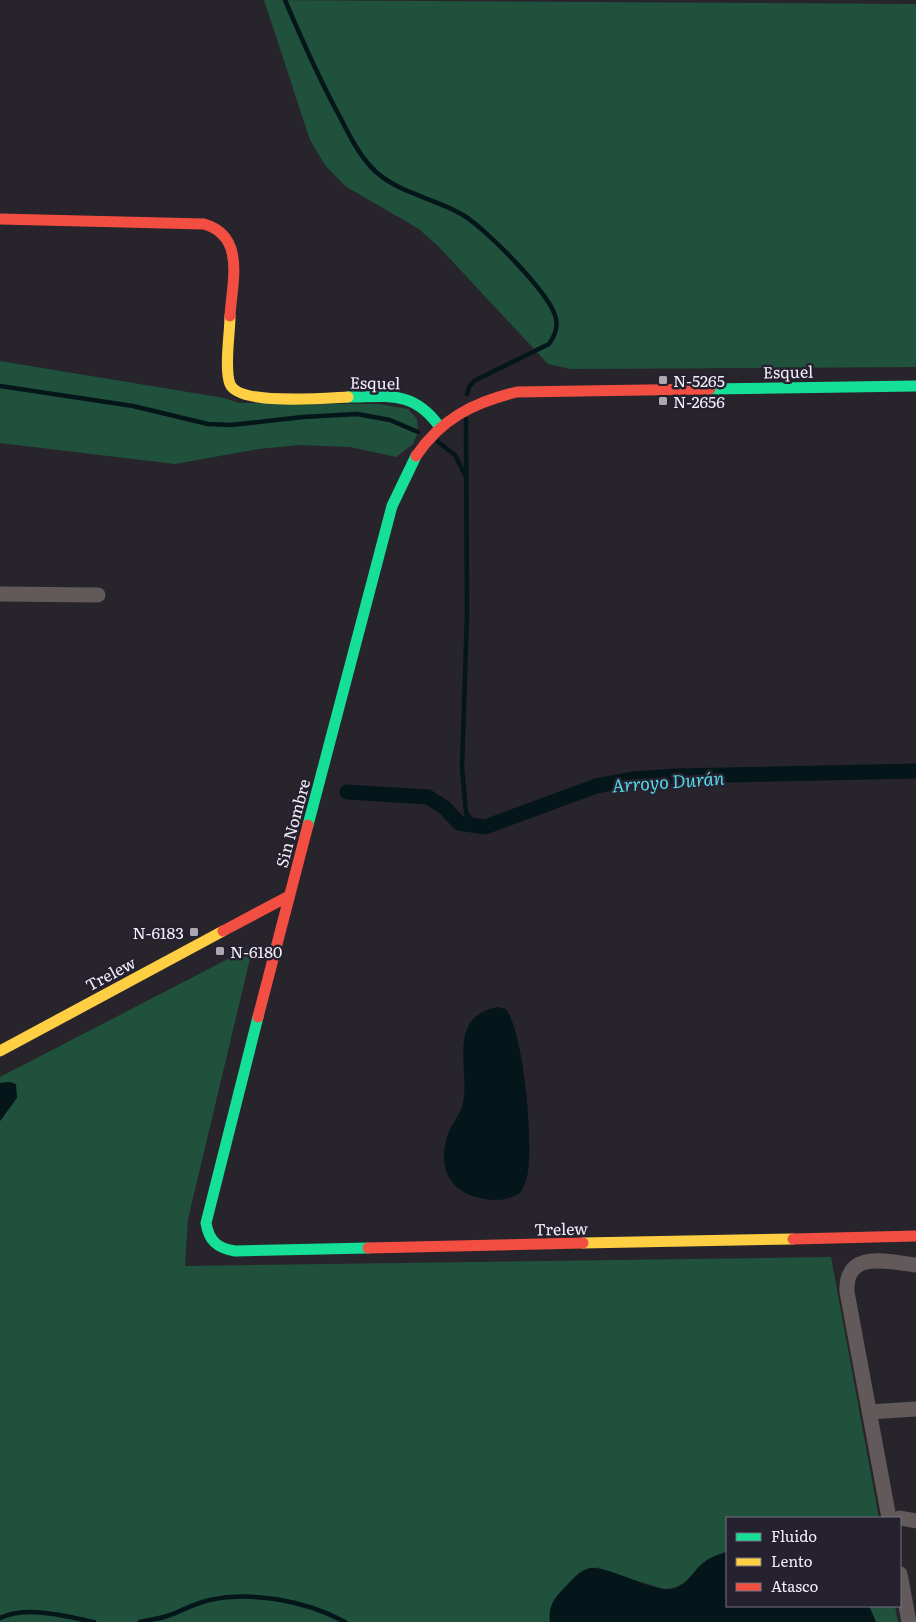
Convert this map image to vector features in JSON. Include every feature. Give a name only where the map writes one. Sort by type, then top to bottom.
[{"type":"street","name":"Esquel","points":[[0,219],[204,224],[216,227],[226,234],[231,243],[233,253],[228,375],[231,390],[235,394],[255,398],[400,397],[413,400],[424,406],[439,426],[476,402],[494,396],[517,392],[916,386]]},
{"type":"street","name":"Sin Nombre","points":[[210,1240],[207,1232],[208,1216],[289,896],[392,506],[411,463],[439,426]]},
{"type":"street","points":[[0,594],[98,595]]},
{"type":"street","name":"Trelew","points":[[0,1051],[289,896]]},
{"type":"street","name":"Trelew","points":[[210,1240],[216,1246],[234,1251],[916,1236]]},
{"type":"street","points":[[894,1517],[869,1412],[847,1292],[847,1278],[854,1267],[866,1262],[916,1265]]},
{"type":"street","points":[[869,1412],[916,1410]]},
{"type":"street","points":[[901,1519],[916,1521]]},
{"type":"street","points":[[901,1579],[909,1622]]},
{"type":"green space","points":[[264,0],[916,4],[916,367],[571,369],[548,364],[439,247],[419,229],[345,186],[325,165],[310,140]]},
{"type":"green space","points":[[0,361],[224,398],[239,403],[379,404],[408,409],[417,419],[418,432],[413,444],[396,457],[350,447],[300,445],[259,449],[175,464],[0,443]]},
{"type":"green space","points":[[253,946],[188,1219],[185,1266],[831,1257],[879,1517],[726,1517],[726,1552],[710,1561],[682,1584],[664,1589],[597,1567],[572,1583],[558,1596],[550,1612],[550,1622],[0,1622],[0,1121],[4,1116],[10,1082],[0,1083],[0,1077]]},
{"type":"green space","points":[[869,1607],[895,1607],[898,1622],[876,1622]]},
{"type":"shaded area","points":[[497,1007],[506,1009],[518,1041],[526,1088],[529,1157],[527,1178],[520,1193],[509,1198],[493,1200],[476,1197],[458,1188],[451,1181],[447,1173],[444,1155],[448,1134],[463,1103],[463,1060],[466,1033],[471,1022],[481,1013]]},
{"type":"shaded area","points":[[10,1082],[16,1084],[17,1098],[0,1121],[0,1083]]},
{"type":"shaded area","points":[[726,1552],[726,1607],[869,1607],[876,1622],[550,1622],[551,1606],[556,1598],[575,1576],[587,1569],[604,1569],[650,1586],[671,1589],[685,1582],[699,1567],[715,1556]]},
{"type":"waterway","points":[[285,0],[304,45],[351,138],[360,153],[375,171],[406,191],[452,209],[473,222],[501,247],[531,279],[552,308],[556,319],[556,329],[549,344],[474,381],[469,387],[467,394]]},
{"type":"waterway","points":[[0,386],[133,406],[208,424],[231,425],[303,417],[357,414],[390,420],[418,432]]},
{"type":"waterway","points":[[466,419],[467,614],[462,768],[466,813],[477,827]]},
{"type":"waterway","points":[[438,442],[455,455],[465,475]]},
{"type":"waterway","name":"Arroyo Durán","points":[[347,792],[428,797],[445,808],[459,823],[485,827],[596,786],[634,779],[674,776],[916,771]]},
{"type":"waterway","points":[[140,1622],[167,1616],[204,1601],[244,1597],[262,1597],[297,1603],[314,1608],[345,1622]]},
{"type":"waterway","points":[[0,1618],[10,1614],[34,1612],[94,1622]]},
{"type":"traffic: fast","points":[[710,389],[916,386]]},
{"type":"traffic: fast","points":[[348,397],[388,397],[409,401],[429,414],[439,426]]},
{"type":"traffic: fast","points":[[308,825],[392,506],[416,456]]},
{"type":"traffic: fast","points":[[258,1017],[206,1223],[209,1235],[219,1246],[235,1251],[368,1248]]},
{"type":"traffic: slow","points":[[230,316],[227,369],[230,384],[237,391],[265,398],[348,397]]},
{"type":"traffic: slow","points":[[0,1051],[223,931]]},
{"type":"traffic: slow","points":[[583,1243],[793,1239]]},
{"type":"traffic: jam","points":[[0,219],[204,224],[217,230],[226,239],[231,249],[234,275],[230,316]]},
{"type":"traffic: jam","points":[[416,456],[436,432],[460,414],[487,401],[517,392],[710,389]]},
{"type":"traffic: jam","points":[[258,1017],[308,825]]},
{"type":"traffic: jam","points":[[223,931],[289,896]]},
{"type":"traffic: jam","points":[[793,1239],[916,1236]]},
{"type":"traffic: jam","points":[[368,1248],[583,1243]]},
{"type":"place","name":"N-5265","points":[[663,380]]},
{"type":"place","name":"N-2656","points":[[663,401]]},
{"type":"place","name":"N-6183","points":[[194,932]]},
{"type":"place","name":"N-6180","points":[[220,951]]}]
